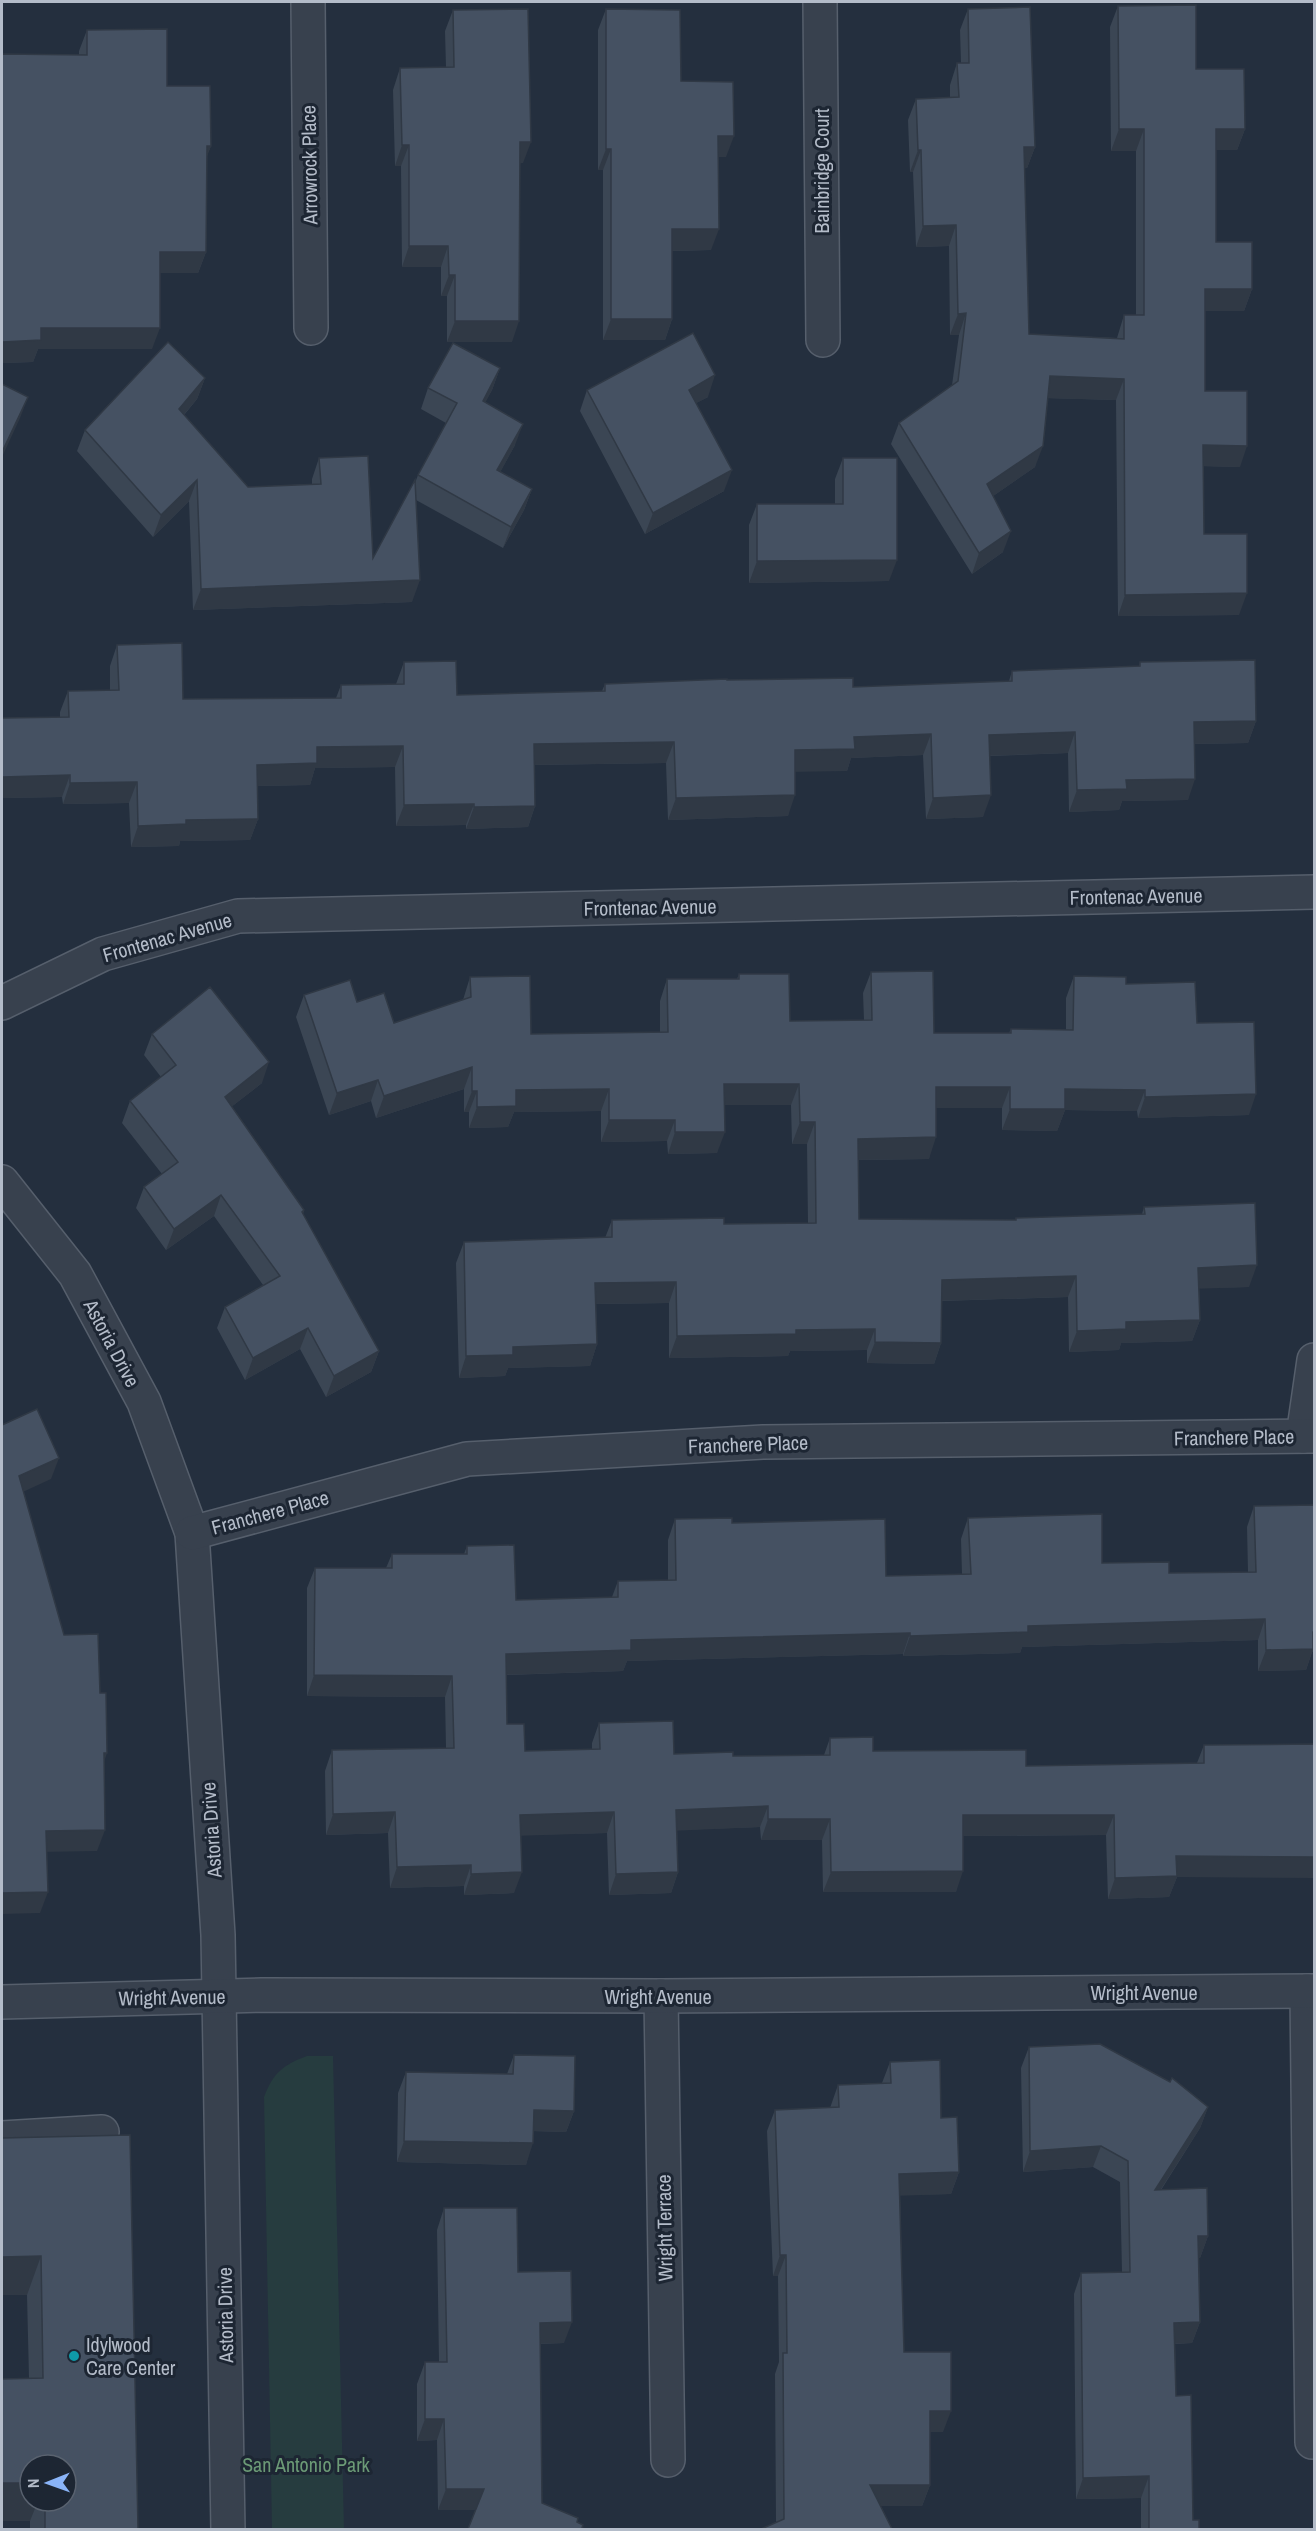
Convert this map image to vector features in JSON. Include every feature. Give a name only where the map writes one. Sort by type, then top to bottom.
[{"type":"street","name":"Arrowrock Place","points":[[308,2],[311,328]]},
{"type":"street","name":"Bainbridge Court","points":[[820,2],[823,340]]},
{"type":"street","name":"Frontenac Avenue","points":[[2,1003],[103,954],[238,916],[1314,892]]},
{"type":"street","name":"Astoria Drive","points":[[2,1182],[75,1274],[144,1402],[192,1533],[218,1935],[228,2529]]},
{"type":"street","points":[[1309,1436],[1314,1360]]},
{"type":"street","name":"Franchere Place","points":[[192,1533],[467,1459],[763,1442],[1309,1436]]},
{"type":"street","points":[[1311,1991],[1311,2442]]},
{"type":"street","name":"Wright Avenue","points":[[2,2002],[219,1996],[661,1996],[1311,1991]]},
{"type":"street","name":"Wright Terrace","points":[[661,1996],[668,2460]]},
{"type":"street","points":[[2,2138],[102,2132]]},
{"type":"green space","name":"San Antonio Park","points":[[307,2056],[333,2056],[344,2529],[272,2529],[264,2097],[271,2082],[280,2071]]},
{"type":"building","points":[[1196,5],[1196,69],[1244,69],[1245,129],[1216,129],[1216,242],[1252,242],[1252,289],[1205,289],[1205,391],[1247,391],[1247,446],[1203,445],[1204,534],[1247,534],[1247,593],[1125,595],[1124,379],[1050,376],[1043,446],[987,484],[1011,531],[979,553],[899,423],[958,381],[966,313],[958,314],[956,225],[923,226],[921,150],[918,150],[916,99],[959,97],[957,63],[969,63],[968,9],[1030,7],[1035,147],[1024,147],[1029,334],[1124,339],[1124,315],[1144,315],[1144,129],[1119,129],[1118,6]]},
{"type":"building","points":[[528,9],[531,142],[520,142],[519,321],[455,321],[455,275],[449,275],[448,246],[409,246],[409,145],[402,145],[400,68],[454,67],[453,10]]},
{"type":"building","points":[[606,9],[680,10],[681,81],[733,82],[734,136],[718,136],[719,229],[672,229],[672,319],[611,319],[611,149],[606,149]]},
{"type":"building","points":[[167,29],[167,86],[210,86],[211,146],[207,146],[206,252],[160,252],[160,328],[41,328],[41,340],[2,342],[2,54],[87,55],[87,30]]},
{"type":"building","points":[[693,333],[715,375],[689,390],[732,470],[653,513],[587,390]]},
{"type":"building","points":[[168,342],[205,378],[179,409],[248,487],[321,484],[319,458],[368,456],[373,558],[415,480],[420,580],[201,589],[197,480],[161,515],[85,430]]},
{"type":"building","points":[[453,343],[500,368],[483,401],[523,424],[497,470],[532,489],[511,527],[418,475],[457,403],[428,388]]},
{"type":"building","points":[[2,384],[28,397],[2,452]]},
{"type":"building","points":[[843,458],[897,458],[897,560],[757,561],[757,504],[843,504]]},
{"type":"building","points":[[182,643],[183,699],[341,698],[341,685],[404,684],[404,662],[456,661],[457,695],[605,691],[605,684],[727,679],[853,678],[853,687],[1012,681],[1012,671],[1140,666],[1140,662],[1255,660],[1256,721],[1194,722],[1195,779],[1126,780],[1127,789],[1077,790],[1075,732],[989,735],[991,795],[933,798],[931,734],[854,737],[855,749],[795,750],[795,795],[676,798],[674,742],[534,744],[535,806],[404,805],[403,746],[317,747],[317,763],[257,765],[258,819],[186,820],[186,824],[138,826],[137,782],[70,783],[70,775],[2,777],[2,718],[69,717],[68,691],[119,690],[117,645]]},
{"type":"building","points":[[933,971],[934,1033],[1011,1033],[1011,1029],[1073,1030],[1074,976],[1126,977],[1126,984],[1195,982],[1197,1023],[1254,1022],[1256,1094],[1145,1097],[1145,1090],[1065,1089],[1065,1109],[1010,1109],[1010,1087],[936,1087],[936,1137],[858,1139],[859,1219],[1016,1220],[1016,1218],[1145,1214],[1144,1207],[1255,1203],[1257,1265],[1198,1268],[1200,1320],[1126,1322],[1126,1329],[1077,1331],[1076,1276],[942,1280],[941,1343],[875,1342],[875,1329],[796,1330],[796,1334],[677,1336],[676,1282],[595,1283],[597,1344],[513,1347],[513,1355],[466,1356],[464,1242],[612,1237],[612,1220],[724,1218],[724,1224],[816,1223],[815,1122],[800,1122],[799,1084],[724,1084],[725,1132],[675,1132],[675,1120],[609,1120],[609,1089],[516,1090],[516,1106],[477,1107],[477,1091],[472,1091],[472,1067],[384,1096],[378,1080],[337,1093],[304,995],[350,980],[357,1002],[384,993],[394,1023],[471,997],[470,977],[530,976],[531,1034],[668,1032],[667,979],[739,979],[739,974],[789,974],[790,1021],[872,1020],[871,972]]},
{"type":"building","points":[[210,987],[269,1062],[225,1097],[304,1210],[302,1212],[379,1351],[334,1376],[308,1328],[253,1358],[225,1307],[280,1276],[221,1195],[174,1229],[144,1187],[178,1162],[130,1101],[176,1065],[152,1034]]},
{"type":"building","points":[[37,1409],[59,1458],[19,1476],[64,1635],[98,1634],[100,1693],[106,1693],[105,1830],[46,1831],[48,1892],[2,1893],[2,1425]]},
{"type":"building","points":[[1314,1505],[1313,1649],[1266,1650],[1265,1619],[1028,1626],[1028,1632],[910,1636],[910,1633],[631,1640],[631,1650],[506,1654],[507,1724],[524,1724],[525,1751],[600,1749],[599,1723],[673,1721],[674,1754],[733,1752],[733,1756],[830,1755],[830,1738],[873,1737],[873,1751],[1026,1750],[1026,1766],[1204,1763],[1204,1745],[1314,1744],[1314,1857],[1176,1856],[1177,1876],[1115,1878],[1114,1815],[963,1815],[963,1871],[831,1872],[830,1819],[768,1819],[768,1806],[676,1810],[678,1872],[616,1874],[614,1812],[520,1815],[522,1872],[471,1874],[471,1865],[397,1867],[395,1812],[333,1814],[332,1750],[454,1748],[452,1676],[314,1675],[315,1568],[392,1568],[392,1554],[467,1554],[467,1546],[514,1545],[516,1600],[618,1597],[618,1581],[676,1580],[675,1519],[732,1518],[732,1523],[885,1519],[886,1576],[971,1574],[968,1518],[1102,1514],[1102,1563],[1169,1562],[1169,1573],[1256,1572],[1254,1506]]},
{"type":"building","points":[[1100,2044],[1170,2082],[1172,2078],[1208,2107],[1155,2190],[1207,2188],[1208,2236],[1198,2236],[1200,2322],[1174,2323],[1176,2396],[1191,2395],[1193,2520],[1199,2520],[1199,2529],[1149,2529],[1149,2476],[1083,2478],[1081,2273],[1130,2272],[1128,2161],[1101,2146],[1030,2151],[1029,2047]]},
{"type":"building","points":[[514,2055],[575,2056],[574,2111],[534,2110],[533,2143],[404,2141],[406,2072],[513,2074]]},
{"type":"building","points":[[940,2060],[941,2118],[957,2117],[959,2172],[899,2174],[904,2352],[951,2352],[951,2411],[930,2411],[930,2485],[870,2485],[892,2529],[761,2529],[784,2519],[783,2353],[787,2353],[786,2255],[780,2255],[775,2110],[839,2107],[838,2085],[891,2083],[890,2062]]},
{"type":"building","name":"Idylwood Care Center","points":[[130,2135],[138,2529],[45,2529],[45,2513],[78,2513],[78,2453],[18,2453],[18,2483],[2,2483],[2,2379],[43,2378],[41,2256],[2,2257],[2,2138]]},
{"type":"building","points":[[444,2208],[517,2208],[518,2272],[571,2271],[572,2322],[540,2323],[542,2503],[578,2518],[577,2522],[586,2529],[468,2529],[484,2489],[446,2489],[444,2419],[425,2419],[425,2362],[447,2362]]},
{"type":"place","name":"Idylwood Care Center","points":[[74,2356]]}]
